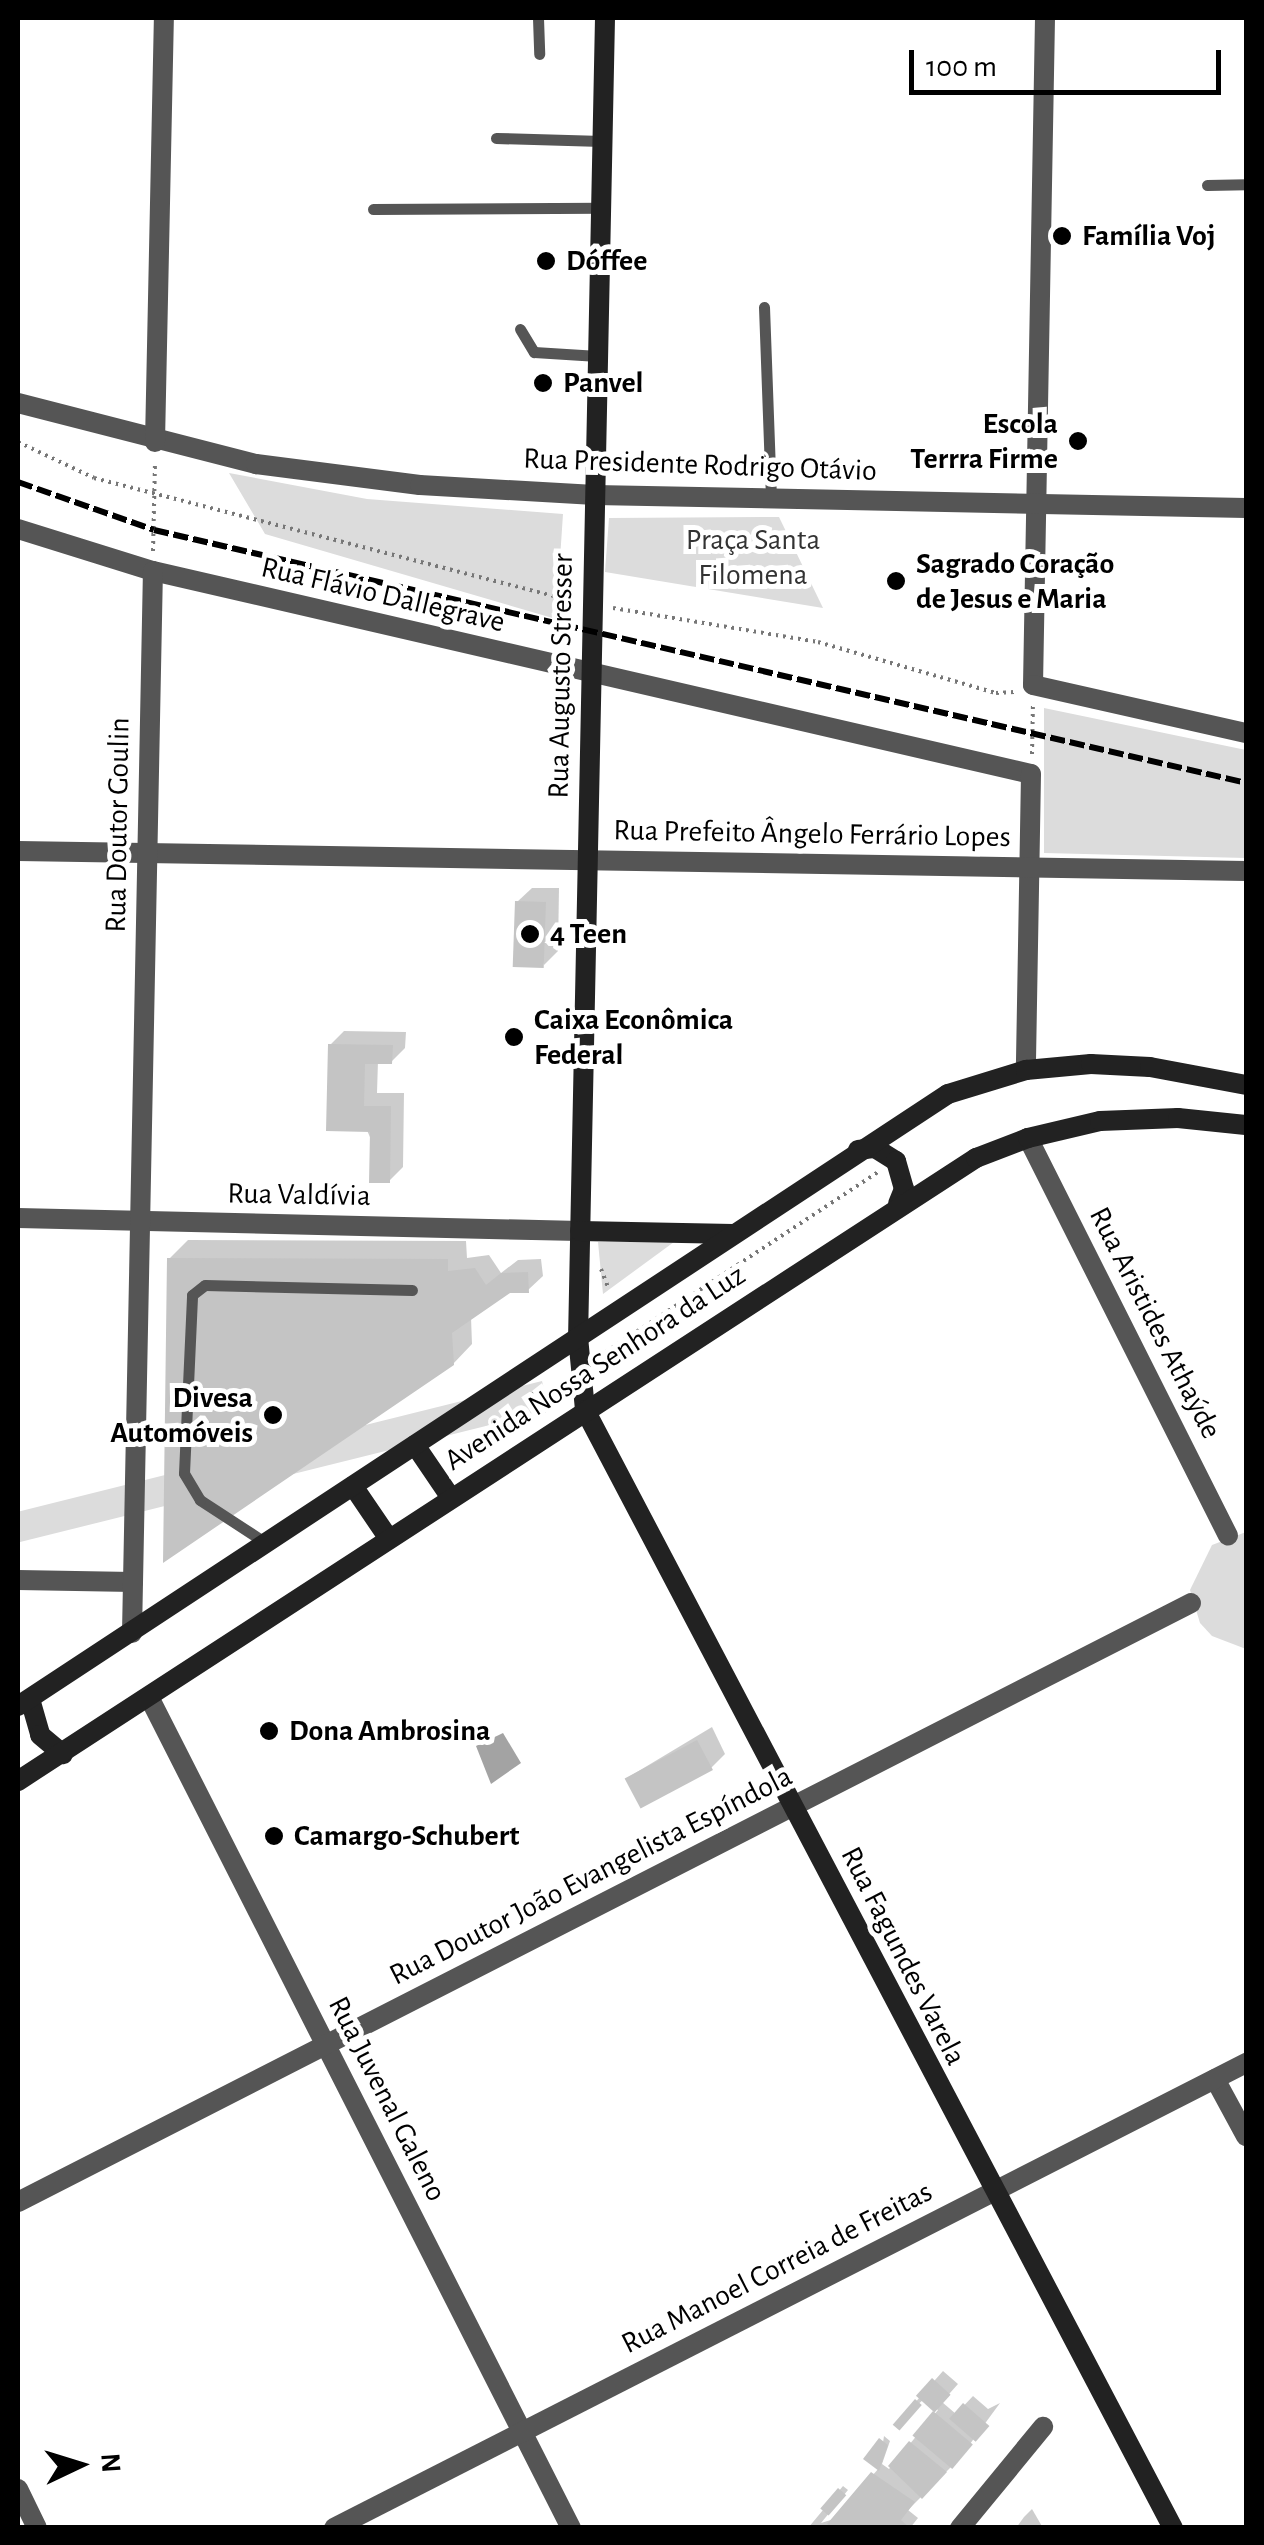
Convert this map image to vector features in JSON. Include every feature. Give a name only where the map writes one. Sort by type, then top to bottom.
[{"type":"main road","name":"Rua Augusto Stresser","points":[[586,1410],[578,1337],[605,18]]},
{"type":"main road","name":"Avenida Nossa Senhora da Luz","points":[[24,1702],[855,1150],[948,1094],[1026,1070],[1122,1064],[1246,1085]]},
{"type":"main road","name":"Avenida Nossa Senhora da Luz","points":[[18,1782],[898,1204],[976,1158],[1028,1138],[1140,1118],[1246,1125]]},
{"type":"main road","points":[[855,1150],[875,1148],[896,1160],[904,1189],[898,1204]]},
{"type":"main road","points":[[580,1231],[733,1234]]},
{"type":"main road","name":"Rua Fagundes Varela","points":[[586,1410],[992,2192],[1173,2528]]},
{"type":"main road","points":[[415,1445],[451,1498]]},
{"type":"main road","points":[[353,1486],[389,1539]]},
{"type":"main road","points":[[24,1702],[40,1734],[63,1754]]},
{"type":"street","points":[[156,442],[164,18]]},
{"type":"street","points":[[1045,18],[1033,685],[1246,733]]},
{"type":"street","name":"Rua Presidente Rodrigo Otávio","points":[[18,403],[156,442],[364,480],[595,495],[1246,508]]},
{"type":"street","name":"Rua Flávio Dallegrave","points":[[18,529],[153,571],[1031,774]]},
{"type":"street","name":"Rua Doutor Goulin","points":[[132,1633],[153,571]]},
{"type":"street","points":[[1026,1070],[1031,774]]},
{"type":"street","name":"Rua Prefeito Ângelo Ferrário Lopes","points":[[18,851],[1246,871]]},
{"type":"street","name":"Rua Aristides Athaýde","points":[[1028,1138],[1228,1535]]},
{"type":"street","name":"Rua Valdívia","points":[[18,1218],[580,1231]]},
{"type":"street","points":[[18,1580],[132,1582]]},
{"type":"street","name":"Rua Doutor João Evangelista Espíndola","points":[[18,2202],[1192,1603]]},
{"type":"street","name":"Rua Juvenal Galeno","points":[[149,1697],[570,2528]]},
{"type":"street","name":"Rua Manoel Correia de Freitas","points":[[334,2528],[1246,2063]]},
{"type":"street","points":[[1215,2079],[1246,2136]]},
{"type":"street","points":[[960,2528],[1043,2428]]},
{"type":"street","points":[[18,2489],[37,2528]]},
{"type":"lane","points":[[538,18],[538,54]]},
{"type":"lane","points":[[496,138],[602,141]]},
{"type":"lane","points":[[1206,185],[1246,184]]},
{"type":"lane","points":[[373,208],[601,208]]},
{"type":"lane","points":[[764,307],[771,498]]},
{"type":"lane","points":[[520,329],[534,352],[598,356]]},
{"type":"lane","points":[[266,1544],[200,1500],[184,1473],[192,1295],[205,1285],[412,1290]]},
{"type":"path","points":[[18,442],[94,478],[572,600]]},
{"type":"path","points":[[153,571],[156,442]]},
{"type":"path","points":[[614,608],[818,642],[996,693],[1033,685],[1031,774]]},
{"type":"path","points":[[606,1352],[886,1166]]},
{"type":"path","points":[[601,1269],[608,1290]]},
{"type":"path","points":[[617,1331],[622,1359]]},
{"type":"path","points":[[530,1388],[544,1413]]},
{"type":"path","points":[[536,1399],[546,1393]]},
{"type":"green space","points":[[229,473],[367,499],[563,514],[556,619],[265,534]]},
{"type":"green space","name":"Praça Santa Filomena","points":[[779,517],[823,608],[605,572],[609,518]]},
{"type":"green space","points":[[1044,708],[1246,750],[1246,858],[1044,853]]},
{"type":"green space","points":[[598,1242],[674,1242],[603,1294]]},
{"type":"green space","points":[[542,1381],[549,1410],[18,1543],[18,1512]]},
{"type":"green space","points":[[1246,1532],[1246,1649],[1212,1636],[1200,1623],[1190,1590],[1212,1545]]},
{"type":"shaded area","points":[[503,1733],[521,1763],[491,1784],[476,1746]]},
{"type":"building","name":"4 Teen","points":[[515,901],[546,902],[544,968],[513,967]]},
{"type":"building","points":[[328,1044],[393,1045],[392,1064],[365,1064],[364,1106],[391,1106],[390,1183],[369,1183],[370,1132],[326,1131]]},
{"type":"building","name":"Divesa Automóveis","points":[[167,1258],[448,1259],[448,1271],[475,1268],[486,1285],[501,1273],[528,1272],[529,1293],[510,1293],[452,1333],[454,1365],[163,1563]]},
{"type":"building","points":[[697,1740],[713,1770],[641,1809],[625,1778]]},
{"type":"building","points":[[932,2378],[951,2395],[935,2413],[916,2396]]},
{"type":"building","points":[[915,2399],[922,2405],[899,2431],[893,2425]]},
{"type":"building","points":[[963,2403],[989,2426],[976,2442],[949,2419]]},
{"type":"building","points":[[933,2411],[973,2444],[952,2469],[912,2436]]},
{"type":"building","points":[[879,2438],[888,2445],[879,2471],[863,2459]]},
{"type":"building","points":[[909,2441],[947,2472],[922,2499],[888,2466]]},
{"type":"building","points":[[871,2472],[915,2502],[901,2520],[910,2528],[832,2528],[827,2524]]},
{"type":"building","points":[[838,2488],[846,2495],[829,2516],[820,2508]]},
{"type":"railway","points":[[18,482],[154,530],[1246,783]]},
{"type":"place","name":"Família Voj","points":[[1062,236]]},
{"type":"place","name":"Dóffee","points":[[546,261]]},
{"type":"place","name":"Panvel","points":[[543,383]]},
{"type":"place","name":"Escola Terrra Firme","points":[[1078,441]]},
{"type":"place","name":"Sagrado Coração de Jesus e Maria","points":[[896,581]]},
{"type":"place","name":"4 Teen","points":[[530,934]]},
{"type":"place","name":"Caixa Econômica Federal","points":[[514,1037]]},
{"type":"place","name":"Divesa Automóveis","points":[[273,1415]]},
{"type":"place","name":"Dona Ambrosina","points":[[269,1731]]},
{"type":"place","name":"Camargo-Schubert","points":[[274,1836]]}]
